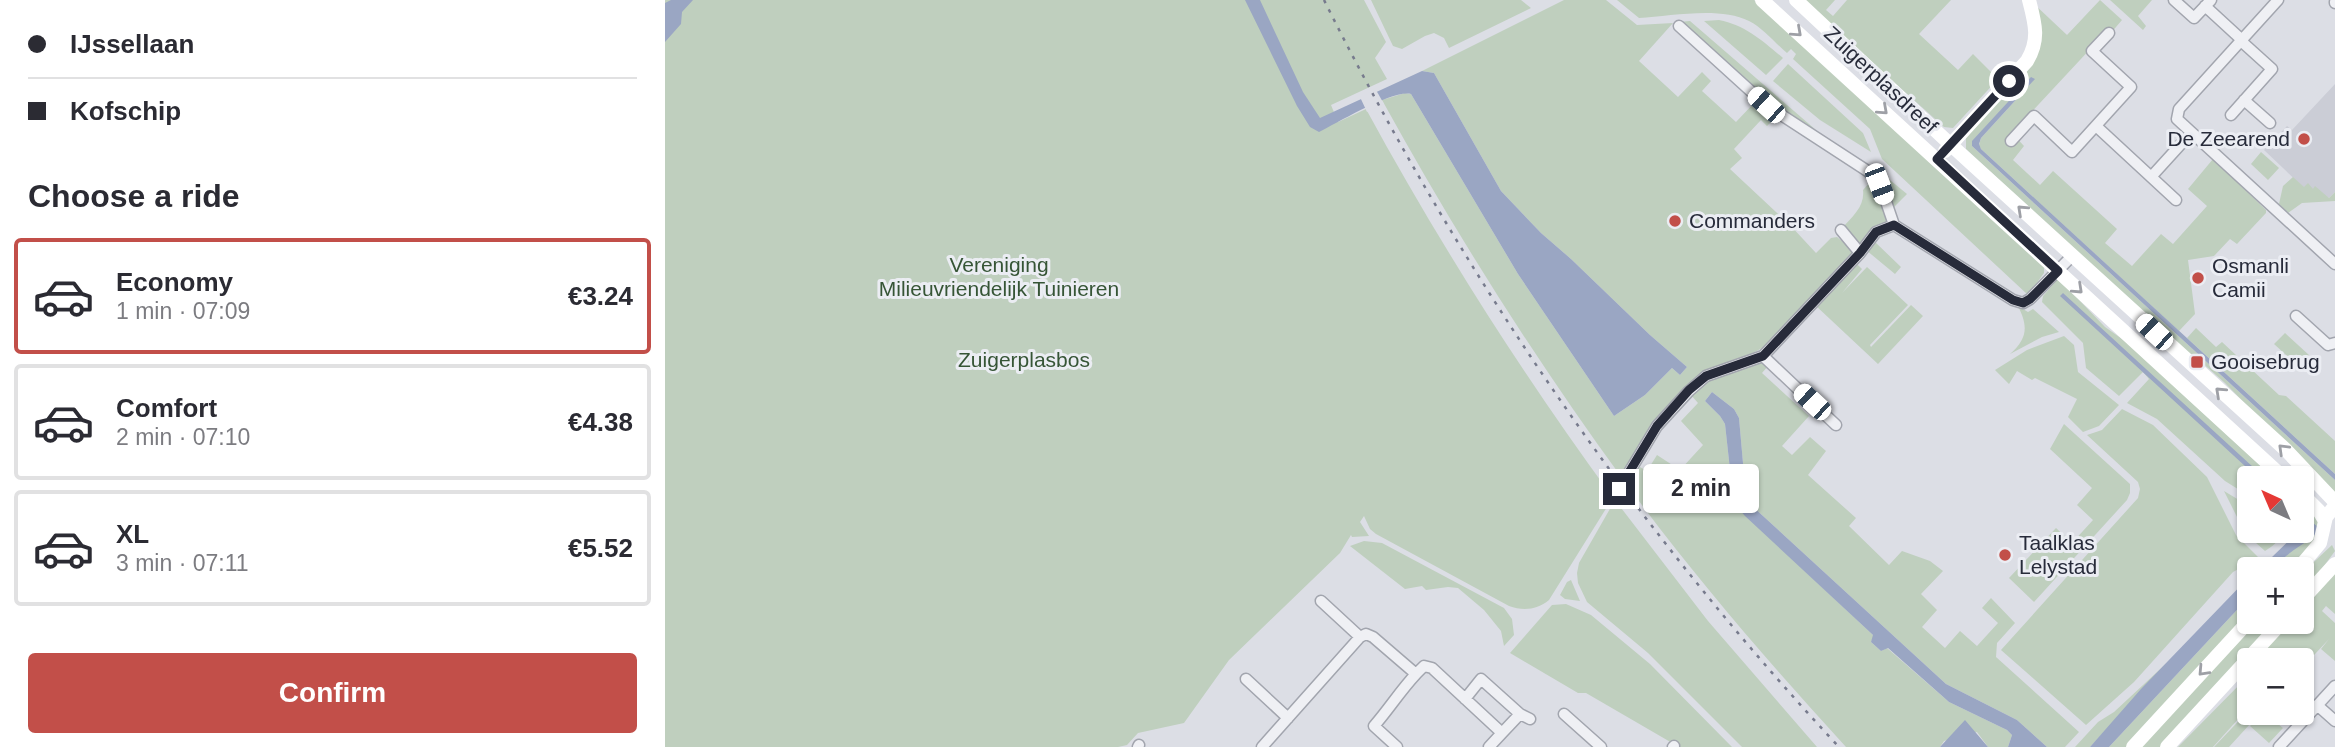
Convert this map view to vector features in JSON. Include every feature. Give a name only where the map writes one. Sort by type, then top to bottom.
[{"type":"main road","name":"Zuigerplasdreef","points":[[1762,0],[2271,466]]},
{"type":"main road","name":"Zuigerplasdreef","points":[[1796,0],[2285,450],[2331,521]]},
{"type":"main road","points":[[1937,159],[2027,61],[2034,49],[2036,32],[2029,0]]},
{"type":"main road","points":[[2308,557],[2320,543],[2331,521],[2314,507]]},
{"type":"main road","points":[[2319,581],[2335,555]]},
{"type":"main road","points":[[2314,587],[2335,564]]},
{"type":"main road","points":[[2133,747],[2237,634]]},
{"type":"main road","points":[[2167,747],[2271,634]]},
{"type":"street","points":[[2174,0],[2194,18],[2208,3],[2241,41],[2272,69],[2231,115]]},
{"type":"street","points":[[2278,0],[2179,108],[2177,118],[2335,264]]},
{"type":"street","points":[[1679,26],[1766,105],[1869,172],[1879,184],[1894,225],[2013,300],[2023,303],[2030,299],[2072,256]]},
{"type":"street","points":[[2011,141],[2034,116],[2072,152],[2131,87],[2092,51],[2109,33]]},
{"type":"street","points":[[2244,100],[2270,123]]},
{"type":"street","points":[[2095,126],[2176,200]]},
{"type":"street","points":[[2151,177],[2191,133]]},
{"type":"street","points":[[1619,489],[1657,426],[1700,380],[1763,356],[1860,253],[1876,232],[1894,225]]},
{"type":"street","points":[[1842,230],[1860,253]]},
{"type":"street","points":[[2297,316],[2327,345],[2335,343]]},
{"type":"street","points":[[1763,356],[1836,425]]},
{"type":"street","points":[[1321,601],[1360,637]]},
{"type":"street","points":[[1262,747],[1360,637],[1366,634],[1416,674]]},
{"type":"street","points":[[1397,747],[1374,726],[1391,706],[1394,697],[1424,666],[1432,668],[1502,733]]},
{"type":"street","points":[[1465,699],[1481,679],[1525,717],[1502,733],[1489,747]]},
{"type":"street","points":[[1246,680],[1287,718]]},
{"type":"street","points":[[2279,747],[2335,685]]},
{"type":"street","points":[[2317,705],[2335,721]]},
{"type":"street","points":[[1564,714],[1601,747]]},
{"type":"shaded area","name":"De Zeearend","points":[[2335,84],[2335,192],[2329,198],[2313,189],[2304,188],[2264,150],[2287,126],[2292,130]]},
{"type":"green space","name":"Zuigerplasbos","points":[[665,0],[1364,0],[1386,42],[1375,58],[1387,79],[1331,105],[1338,122],[1366,109],[1422,209],[1482,306],[1611,495],[1607,507],[1549,600],[1535,608],[1525,609],[1509,606],[1376,534],[1370,529],[1364,516],[1360,522],[1369,536],[1351,535],[1340,553],[1229,660],[1184,723],[1138,733],[1127,745],[665,747]]},
{"type":"green space","points":[[1371,0],[1521,0],[1531,8],[1449,48],[1444,38],[1434,33],[1402,49],[1393,46]]},
{"type":"green space","points":[[1564,0],[1606,0],[1637,25],[1673,23],[1639,61],[1678,97],[1702,72],[1711,81],[1702,91],[1736,122],[1754,103],[1776,117],[1767,126],[1761,120],[1734,149],[1742,158],[1730,169],[1816,253],[1831,238],[1837,237],[1854,251],[1765,346],[1700,375],[1622,478],[1496,294],[1382,100],[1405,93],[1411,94],[1518,274],[1614,416],[1645,395],[1672,368],[1680,375],[1687,367],[1541,233],[1501,191],[1434,73],[1422,71]]},
{"type":"green space","points":[[1617,0],[1754,0],[2044,267],[2044,273],[2028,295],[1882,159],[1870,129],[1793,59],[1796,54],[1791,49],[1787,53],[1754,24],[1737,16],[1710,13],[1639,18]]},
{"type":"green space","points":[[1802,0],[1835,0],[1826,10],[1833,16],[1847,0],[1951,0],[1919,34],[1958,70],[1973,54],[1998,79],[1953,128],[1944,127]]},
{"type":"green space","points":[[2100,0],[2122,20],[2110,34],[2107,31],[2012,133],[2024,146],[2013,160],[2040,185],[2053,171],[2117,229],[2105,243],[2132,266],[2161,234],[2173,244],[2207,206],[2188,189],[2213,159],[2266,210],[2237,244],[2230,239],[2214,256],[2188,260],[2195,314],[2179,331],[1981,149],[1981,138],[2034,80],[1972,146],[2335,480],[2335,496],[2314,474],[2314,466],[2306,466],[2225,383],[2199,360],[2196,362],[1966,149],[1966,137],[2030,65],[2033,3],[2067,35]]},
{"type":"green space","points":[[2110,0],[2152,0],[2138,16],[2146,26],[2143,30]]},
{"type":"green space","points":[[1719,20],[1745,30],[1783,58],[1766,75],[1704,21]]},
{"type":"green space","points":[[1690,21],[1816,130],[1772,104],[1678,22]]},
{"type":"green space","points":[[1788,64],[1863,133],[1871,152],[1820,120],[1773,81]]},
{"type":"green space","points":[[2261,152],[2279,168],[2268,180],[2251,164]]},
{"type":"green space","points":[[1873,166],[1907,194],[1893,208],[1885,181]]},
{"type":"green space","points":[[2293,177],[2304,187],[2308,183],[2313,189],[2315,186],[2329,198],[2335,192],[2335,201],[2302,203],[2288,213],[2279,204],[2283,186]]},
{"type":"green space","points":[[1872,180],[1891,222],[1880,225],[1861,245],[1842,228],[1857,210],[1862,201],[1863,190]]},
{"type":"green space","points":[[1874,241],[1901,267],[1895,274],[1866,250]]},
{"type":"green space","points":[[1855,262],[1862,269],[1842,293],[1867,267],[1908,305],[1871,347],[1911,305],[1923,316],[1878,364],[1815,305]]},
{"type":"green space","points":[[2060,280],[2105,327],[2125,341],[2261,466],[2237,466],[2237,488],[2225,481],[2157,419],[2127,403],[2149,379],[2143,372],[2119,396],[2086,368],[2083,343],[2042,302],[2043,296]]},
{"type":"green space","points":[[2018,306],[2028,312],[2033,309],[2059,332],[2042,337],[2010,354],[2020,343],[2025,326]]},
{"type":"green space","points":[[2196,328],[2216,347],[2222,342],[2279,395],[2286,396],[2335,441],[2335,474],[2187,338]]},
{"type":"green space","points":[[2285,333],[2309,355],[2298,366],[2274,344]]},
{"type":"green space","points":[[2064,336],[2074,345],[2078,372],[2119,405],[2099,426],[2083,432],[2068,417],[2077,399],[2017,371],[2009,384],[1995,370],[2027,350]]},
{"type":"green space","points":[[1758,362],[1768,366],[1762,373],[1809,416],[1782,446],[1792,455],[1810,437],[1826,451],[1808,475],[1856,518],[1849,526],[1889,565],[1902,551],[1930,561],[1943,571],[1921,594],[1937,610],[1922,627],[1945,648],[1960,631],[1977,646],[1998,623],[1982,608],[1991,598],[2015,623],[1997,643],[1996,657],[2079,732],[2065,747],[2047,747],[2017,720],[1946,684],[1751,505],[1746,497],[1739,418],[1734,409],[1712,392],[1705,401],[1725,424],[1733,497],[1738,508],[1874,636],[1871,642],[1881,651],[1887,648],[1949,702],[2007,730],[2012,735],[2008,747],[1988,747],[1977,732],[1944,741],[1940,747],[1846,747],[1705,586],[1627,485],[1640,467],[1647,471],[1657,455],[1680,470],[1703,445],[1681,421],[1698,403],[1691,395],[1712,378]]},
{"type":"green space","points":[[2122,409],[2153,425],[2207,477],[2237,536],[2237,543],[2244,543],[2258,557],[2237,557],[2237,570],[2134,682],[2086,725],[2001,650],[2138,498],[2138,482],[2087,435],[2102,430]]},
{"type":"green space","points":[[2064,424],[2130,484],[2130,493],[2127,500],[2034,602],[2009,578],[2056,528],[2072,543],[2093,520],[2077,505],[2092,488],[2050,449]]},
{"type":"green space","points":[[2224,491],[2237,499],[2237,517]]},
{"type":"green space","points":[[1615,500],[1708,621],[1817,747],[1742,747],[1648,653],[1587,602],[1578,583],[1579,563]]},
{"type":"green space","points":[[2314,516],[2319,521],[2315,543],[2302,557],[2285,557],[2295,543],[2314,543]]},
{"type":"green space","points":[[1364,541],[1382,543],[1504,608],[1512,619],[1514,635],[1504,646],[1501,631],[1484,610],[1458,588],[1426,590],[1422,586],[1405,589],[1350,546]]},
{"type":"green space","points":[[2256,543],[2275,543],[2273,545],[2265,551]]},
{"type":"green space","points":[[2332,545],[2335,551],[2314,580],[2314,562]]},
{"type":"green space","points":[[2335,573],[2335,614],[2326,606],[2322,611],[2335,623],[2335,661],[2321,649],[2329,639],[2314,655],[2314,648],[2266,648],[2279,634],[2314,634],[2314,596]]},
{"type":"green space","points":[[1571,580],[1580,601],[1565,599],[1560,595]]},
{"type":"green space","points":[[1566,604],[1591,615],[1650,664],[1732,747],[1679,747],[1510,653],[1552,605]]},
{"type":"green space","points":[[2237,610],[2237,628],[2128,747],[2109,747]]},
{"type":"green space","points":[[2246,634],[2262,634],[2250,648],[2237,648],[2237,662],[2161,747],[2141,747]]},
{"type":"green space","points":[[2171,659],[2090,747],[2075,747],[2098,722],[2114,712]]},
{"type":"green space","points":[[2237,687],[2237,720],[2213,747],[2178,747]]},
{"type":"green space","points":[[2237,723],[2237,725],[2249,725],[2229,747],[2214,747]]},
{"type":"green space","points":[[2279,725],[2283,728],[2269,743],[2250,726]]},
{"type":"water","points":[[671,0],[693,0],[682,12],[681,24],[665,42],[665,3]]},
{"type":"water","points":[[1245,0],[1260,0],[1303,92],[1320,118],[1422,71],[1434,73],[1501,191],[1541,233],[1687,367],[1680,375],[1672,368],[1645,395],[1614,416],[1518,274],[1411,94],[1379,101],[1319,132],[1310,127]]},
{"type":"water","points":[[2031,77],[2035,79],[1981,138],[1981,149],[2335,474],[2335,480],[1972,146],[1972,141]]},
{"type":"water","points":[[2063,293],[2252,466],[2245,466],[2060,296]]},
{"type":"water","points":[[1712,392],[1734,409],[1739,418],[1746,497],[1751,505],[1946,684],[2017,720],[2047,747],[2008,747],[2012,735],[2007,730],[1949,702],[1888,648],[1881,651],[1871,642],[1873,635],[1745,516],[1733,497],[1725,424],[1705,401]]},
{"type":"water","points":[[2314,524],[2318,527],[2314,536]]},
{"type":"water","points":[[2286,543],[2305,543],[2285,557],[2272,557]]},
{"type":"water","points":[[2237,589],[2237,610],[2109,747],[2090,747],[2141,689]]},
{"type":"water","points":[[1965,720],[1988,747],[1940,747]]},
{"type":"pier","points":[[1376,90],[1384,104],[1367,112],[1360,97]]},
{"type":"railway","points":[[1324,0],[1433,200],[1492,297],[1555,392],[1690,574],[1763,662],[1839,747]]},
{"type":"place","name":"De Zeearend","points":[[2304,139]]},
{"type":"place","name":"Commanders","points":[[1675,221]]},
{"type":"place","name":"Osmanli Camii","points":[[2198,278]]},
{"type":"place","name":"Gooisebrug","points":[[2197,362]]},
{"type":"place","name":"Taalklas Lelystad","points":[[2005,555]]},
{"type":"route","points":[[1619,489],[1657,426],[1689,390],[1706,376],[1763,356],[1860,253],[1876,232],[1894,225],[2013,300],[2023,303],[2058,271],[1937,159],[2009,81]]},
{"type":"park label","name":"Vereniging Milieuvriendelijk Tuinieren","points":[[999,277]]}]
